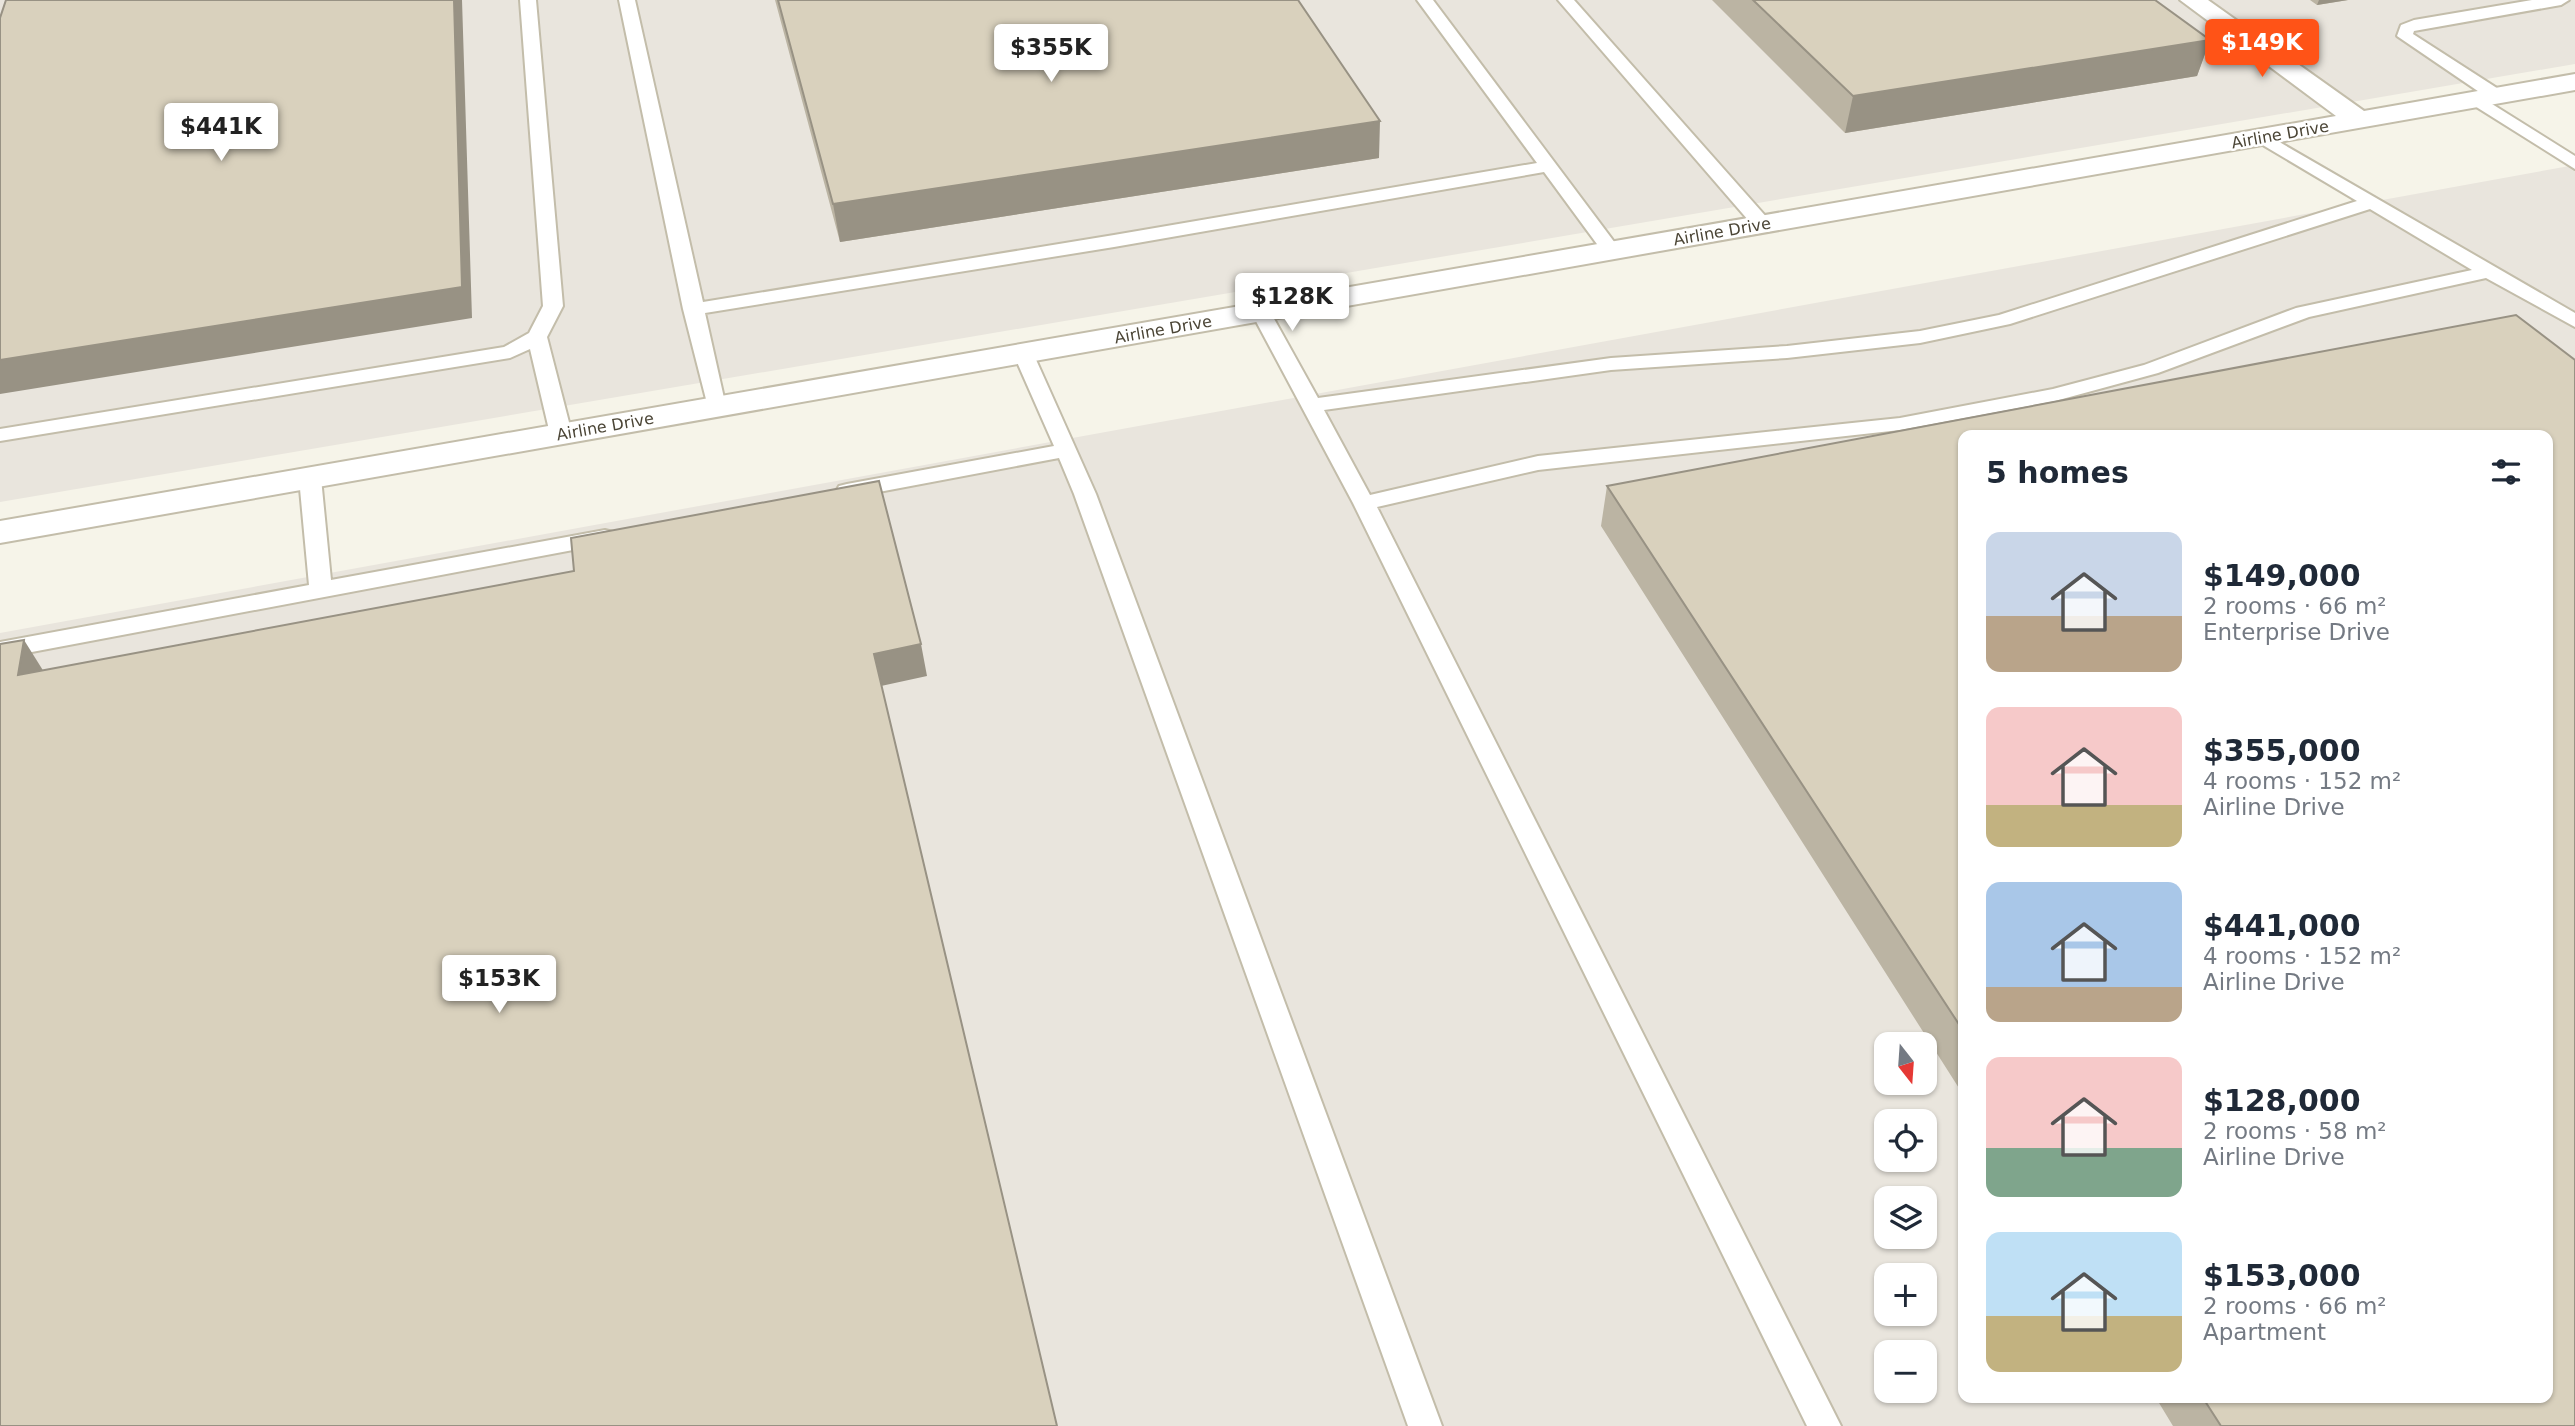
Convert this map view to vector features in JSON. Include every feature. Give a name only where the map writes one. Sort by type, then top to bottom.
[{"type":"street","points":[[2192,0],[2359,120]]},
{"type":"street","name":"Airline Drive","points":[[0,533],[2575,82]]},
{"type":"lane","points":[[0,435],[510,352],[537,337],[553,306],[528,0]]},
{"type":"lane","points":[[627,0],[716,407]]},
{"type":"lane","points":[[1425,0],[1612,251]]},
{"type":"lane","points":[[1566,0],[1762,224]]},
{"type":"lane","points":[[2561,0],[2420,23],[2407,29],[2404,36],[2575,164]]},
{"type":"lane","points":[[2262,137],[2575,321]]},
{"type":"lane","points":[[693,309],[1114,241],[1549,166]]},
{"type":"lane","points":[[1312,405],[1611,364],[1787,352],[1920,337],[2003,320],[2372,202]]},
{"type":"lane","points":[[1364,503],[1538,463],[1900,424],[2055,395],[2151,369],[2303,312],[2489,272]]},
{"type":"lane","points":[[1261,312],[1364,503],[1824,1426]]},
{"type":"lane","points":[[537,337],[561,434]]},
{"type":"lane","points":[[1023,353],[1090,507],[1424,1426]]},
{"type":"lane","points":[[822,496],[1066,450]]},
{"type":"lane","points":[[310,478],[321,590]]},
{"type":"lane","points":[[0,650],[633,532]]},
{"type":"shaded area","points":[[0,0],[2575,0],[2575,64],[0,502]]},
{"type":"shaded area","points":[[2575,165],[2575,1426],[0,1426],[0,633]]},
{"type":"building","points":[[6,0],[454,0],[462,287],[0,360],[0,18]]},
{"type":"building","points":[[778,0],[1298,0],[1380,121],[833,204]]},
{"type":"building","points":[[1753,0],[2155,0],[2210,40],[1853,96]]},
{"type":"building","points":[[2516,315],[2575,360],[2575,1426],[2221,1426],[2206,1403],[2553,1403],[2553,430],[1958,430],[1958,1023],[1607,486]]},
{"type":"building","points":[[879,481],[921,644],[874,654],[1057,1426],[0,1426],[0,644],[24,640],[18,675],[574,571],[571,538]]}]
